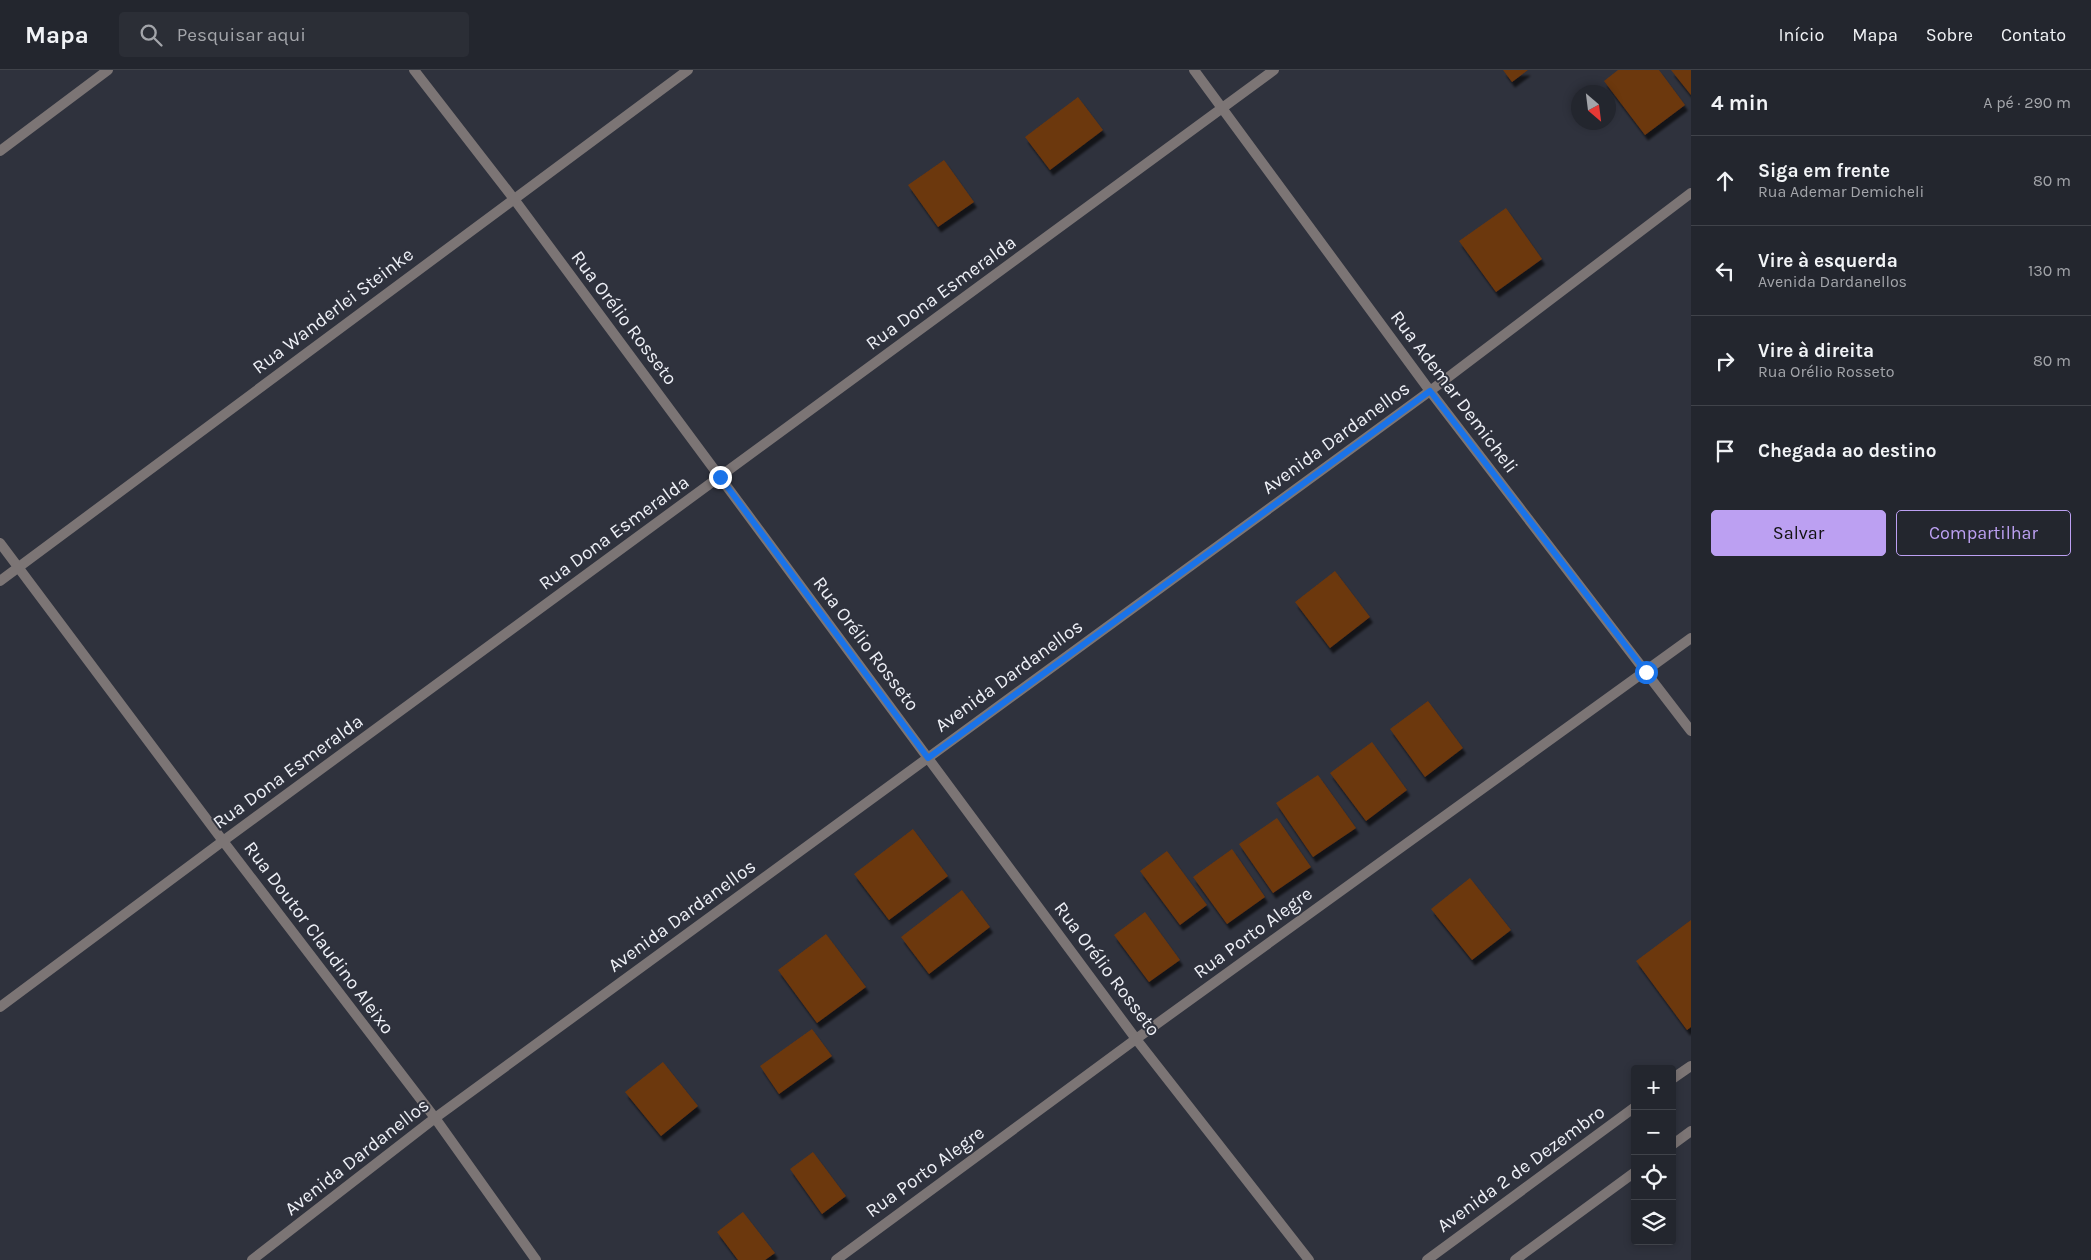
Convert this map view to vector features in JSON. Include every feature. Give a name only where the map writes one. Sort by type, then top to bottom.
[{"type":"street","points":[[0,151],[108,70]]},
{"type":"street","name":"Rua Orélio Rosseto","points":[[414,70],[514,199],[1136,1038],[1309,1260]]},
{"type":"street","name":"Rua Wanderlei Steinke","points":[[0,581],[688,70]]},
{"type":"street","name":"Rua Ademar Demicheli","points":[[1194,70],[1430,391],[1691,731]]},
{"type":"street","name":"Rua Dona Esmeralda","points":[[0,1007],[223,841],[1274,70]]},
{"type":"street","name":"Avenida Dardanellos","points":[[252,1260],[435,1118],[1430,391],[1691,192]]},
{"type":"street","name":"Rua Doutor Claudino Aleixo","points":[[0,543],[223,841],[435,1118],[536,1260]]},
{"type":"street","name":"Rua Porto Alegre","points":[[836,1260],[1136,1038],[1691,638]]},
{"type":"street","points":[[1676,1077],[1691,1066]]},
{"type":"street","name":"Avenida 2 de Dezembro","points":[[1427,1260],[1631,1110]]},
{"type":"street","points":[[1676,1142],[1691,1131]]},
{"type":"street","points":[[1515,1260],[1631,1175]]},
{"type":"building","points":[[1503,70],[1528,70],[1512,82]]},
{"type":"building","points":[[1618,70],[1659,70],[1685,105],[1645,135],[1616,97],[1616,85],[1607,85],[1604,81]]},
{"type":"building","points":[[1671,70],[1691,70],[1691,95]]},
{"type":"building","points":[[1078,97],[1103,130],[1050,170],[1025,137]]},
{"type":"building","points":[[944,160],[974,202],[938,227],[908,185]]},
{"type":"building","points":[[1506,208],[1542,259],[1496,292],[1459,241]]},
{"type":"building","points":[[1335,571],[1370,617],[1330,648],[1295,602]]},
{"type":"building","points":[[1428,701],[1463,748],[1425,777],[1390,729]]},
{"type":"building","points":[[1372,742],[1407,790],[1366,821],[1330,773]]},
{"type":"building","points":[[1318,775],[1356,828],[1313,857],[1276,803]]},
{"type":"building","points":[[1277,818],[1311,867],[1273,893],[1239,844]]},
{"type":"building","points":[[913,829],[948,876],[889,920],[854,874]]},
{"type":"building","points":[[1232,849],[1265,897],[1227,924],[1193,877]]},
{"type":"building","points":[[1167,851],[1207,905],[1180,925],[1140,871]]},
{"type":"building","points":[[1470,878],[1511,930],[1472,960],[1431,909]]},
{"type":"building","points":[[962,890],[990,927],[929,974],[901,937]]},
{"type":"building","points":[[1145,912],[1180,960],[1149,982],[1114,935]]},
{"type":"building","points":[[1691,920],[1691,1027],[1687,1030],[1636,961]]},
{"type":"building","points":[[826,934],[866,987],[817,1023],[778,970]]},
{"type":"building","points":[[812,1029],[832,1056],[779,1094],[760,1066]]},
{"type":"building","points":[[663,1062],[698,1106],[661,1136],[625,1092]]},
{"type":"building","points":[[813,1152],[846,1196],[822,1214],[790,1169]]},
{"type":"building","points":[[743,1212],[775,1253],[765,1260],[738,1260],[717,1232]]},
{"type":"route","points":[[720,477],[928,758],[1430,391],[1646,672]]}]
